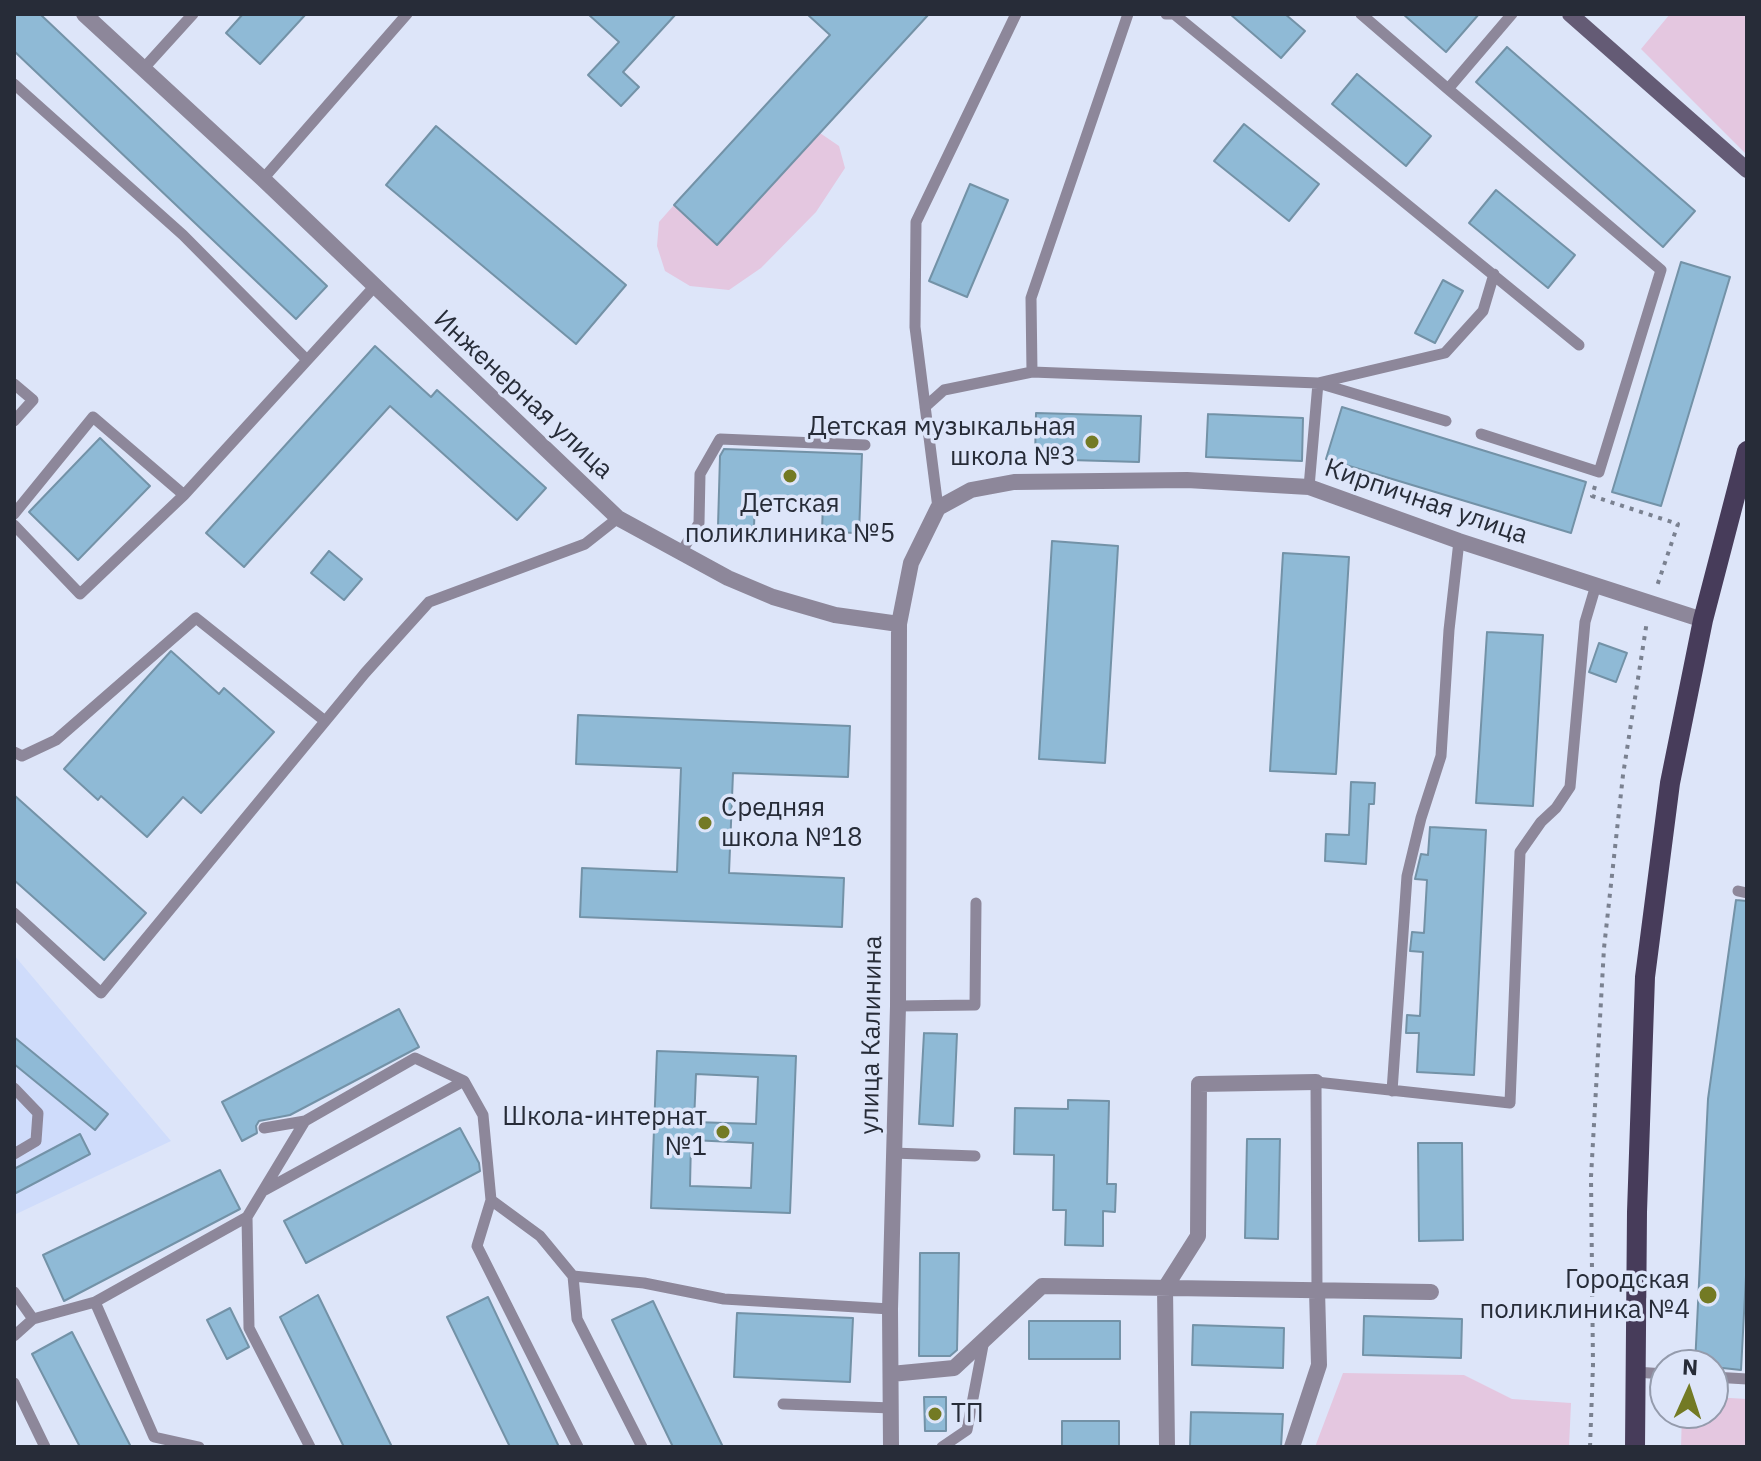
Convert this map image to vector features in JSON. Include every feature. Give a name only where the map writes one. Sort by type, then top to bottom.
[{"type":"main road","points":[[1635,1447],[1637,1212],[1645,977],[1670,783],[1703,620],[1740,492],[1747,451]]},
{"type":"street","name":"Инженерная улица","points":[[84,14],[263,179],[618,518],[728,578],[773,597],[835,615],[899,624]]},
{"type":"street","points":[[1570,14],[1747,170]]},
{"type":"street","name":"Кирпичная улица","points":[[938,508],[971,490],[1014,482],[1187,480],[1309,487],[1459,541],[1703,620]]},
{"type":"street","points":[[899,624],[911,563],[938,508]]},
{"type":"street","name":"улица Калинина","points":[[891,1447],[890,1309],[898,1006],[899,624]]},
{"type":"street","points":[[1167,1447],[1165,1288],[1198,1236],[1199,1084],[1316,1082]]},
{"type":"street","points":[[891,1374],[954,1368],[1042,1286],[1431,1292]]},
{"type":"street","points":[[1292,1447],[1319,1365],[1317,1290]]},
{"type":"lane","points":[[144,68],[193,14]]},
{"type":"lane","points":[[263,179],[407,14]]},
{"type":"lane","points":[[938,508],[915,327],[916,222],[1016,14]]},
{"type":"lane","points":[[1032,372],[1031,298],[1128,14]]},
{"type":"lane","points":[[1166,14],[1174,14],[1579,345]]},
{"type":"lane","points":[[1361,14],[1661,270],[1599,472],[1481,434]]},
{"type":"lane","points":[[1448,89],[1512,14]]},
{"type":"lane","points":[[14,84],[183,235],[307,360]]},
{"type":"lane","points":[[1318,383],[1445,353],[1483,311],[1494,274]]},
{"type":"lane","points":[[14,525],[80,594],[184,495],[374,287]]},
{"type":"lane","points":[[925,407],[944,390],[1032,372],[1318,383],[1446,421]]},
{"type":"lane","points":[[1309,487],[1318,383]]},
{"type":"lane","points":[[14,384],[33,400],[14,421]]},
{"type":"lane","points":[[14,514],[93,417],[184,495]]},
{"type":"lane","points":[[682,551],[699,523],[700,474],[720,439],[865,445]]},
{"type":"lane","points":[[14,913],[101,993],[325,721],[429,602],[585,544],[618,518]]},
{"type":"lane","points":[[1392,1091],[1407,876],[1441,756],[1449,630],[1459,541]]},
{"type":"lane","points":[[1317,1290],[1316,1082],[1510,1103],[1520,852],[1570,787],[1585,622],[1596,585]]},
{"type":"lane","points":[[14,752],[22,756],[56,740],[196,618],[325,721]]},
{"type":"lane","points":[[898,1006],[975,1005],[976,903]]},
{"type":"lane","points":[[264,1128],[305,1121],[415,1058],[464,1081],[483,1115],[491,1200],[477,1246],[578,1447]]},
{"type":"lane","points":[[263,1191],[464,1081]]},
{"type":"lane","points":[[14,1088],[38,1113],[36,1141],[14,1154]]},
{"type":"lane","points":[[14,1336],[33,1319],[95,1302],[247,1217],[305,1121]]},
{"type":"lane","points":[[893,1153],[975,1156]]},
{"type":"lane","points":[[491,1200],[540,1236],[573,1276],[577,1319],[642,1447]]},
{"type":"lane","points":[[247,1217],[249,1328],[310,1447]]},
{"type":"lane","points":[[573,1276],[644,1283],[724,1299],[890,1309]]},
{"type":"lane","points":[[14,1292],[33,1319]]},
{"type":"lane","points":[[95,1302],[154,1437],[199,1447]]},
{"type":"lane","points":[[942,1447],[967,1430],[984,1340]]},
{"type":"lane","points":[[1635,1372],[1649,1373]]},
{"type":"lane","points":[[14,1383],[45,1447]]},
{"type":"lane","points":[[783,1404],[892,1408]]},
{"type":"path","points":[[1590,1447],[1593,1365],[1591,1177],[1604,948],[1634,698],[1652,603],[1678,524],[1592,496],[1599,472]]},
{"type":"shaded area","points":[[1670,14],[1747,14],[1747,155],[1641,49]]},
{"type":"shaded area","points":[[820,133],[839,146],[845,168],[816,212],[761,268],[729,290],[690,286],[665,271],[657,246],[659,222],[674,205],[718,244]]},
{"type":"shaded area","points":[[14,955],[171,1141],[14,1215]]},
{"type":"shaded area","points":[[1343,1373],[1464,1375],[1512,1399],[1571,1403],[1569,1447],[1315,1447]]},
{"type":"shaded area","points":[[1729,1398],[1747,1399],[1747,1447],[1681,1447],[1682,1429],[1729,1429]]},
{"type":"building","points":[[14,14],[40,14],[327,286],[296,319],[14,51]]},
{"type":"building","points":[[243,14],[306,14],[260,64],[226,33]]},
{"type":"building","points":[[588,14],[676,14],[623,72],[639,87],[621,106],[588,75],[619,42]]},
{"type":"building","points":[[807,14],[929,14],[717,245],[674,205],[830,35]]},
{"type":"building","points":[[1230,14],[1285,14],[1305,31],[1281,58]]},
{"type":"building","points":[[1403,14],[1479,14],[1446,52]]},
{"type":"building","points":[[1507,47],[1695,211],[1663,247],[1476,82]]},
{"type":"building","points":[[1357,74],[1431,136],[1406,166],[1332,104]]},
{"type":"building","points":[[1244,124],[1319,184],[1289,221],[1214,161]]},
{"type":"building","points":[[436,126],[626,285],[576,344],[386,185]]},
{"type":"building","points":[[970,184],[1008,200],[967,297],[929,281]]},
{"type":"building","points":[[1496,190],[1575,255],[1548,288],[1469,223]]},
{"type":"building","points":[[1681,262],[1730,277],[1661,506],[1612,492]]},
{"type":"building","points":[[1443,280],[1463,291],[1435,343],[1415,333]]},
{"type":"building","points":[[375,346],[431,397],[437,390],[546,488],[517,520],[390,406],[244,567],[206,533]]},
{"type":"building","points":[[1342,407],[1586,482],[1571,533],[1326,459]]},
{"type":"building","points":[[1036,413],[1141,416],[1139,462],[1035,459]]},
{"type":"building","points":[[1208,414],[1303,418],[1302,461],[1206,457]]},
{"type":"building","points":[[100,438],[150,486],[78,560],[29,512]]},
{"type":"building","name":"Детская поликлиника №5","points":[[724,449],[862,454],[859,533],[822,532],[823,501],[755,499],[754,527],[718,526],[720,456]]},
{"type":"building","points":[[1052,541],[1118,546],[1105,763],[1039,759]]},
{"type":"building","points":[[329,551],[362,579],[344,600],[311,573]]},
{"type":"building","points":[[1283,553],[1349,557],[1336,774],[1270,771]]},
{"type":"building","points":[[1487,632],[1543,635],[1533,806],[1476,803]]},
{"type":"building","points":[[1599,643],[1627,653],[1616,682],[1589,672]]},
{"type":"building","points":[[171,651],[219,694],[224,688],[274,732],[201,813],[183,797],[147,837],[101,796],[98,800],[64,769]]},
{"type":"building","name":"Средняя школа №18","points":[[578,715],[850,726],[848,777],[733,773],[729,873],[844,878],[842,927],[580,917],[582,868],[677,872],[681,768],[576,764]]},
{"type":"building","points":[[1351,782],[1375,783],[1374,804],[1369,804],[1366,864],[1325,861],[1326,834],[1349,835]]},
{"type":"building","points":[[14,795],[146,913],[104,960],[14,880]]},
{"type":"building","points":[[1430,827],[1486,830],[1474,1075],[1417,1072],[1419,1033],[1406,1033],[1407,1015],[1420,1016],[1423,952],[1410,951],[1412,932],[1424,933],[1427,880],[1415,879],[1421,854],[1428,855]]},
{"type":"building","points":[[1736,900],[1747,901],[1747,1257],[1741,1370],[1729,1369],[1729,1349],[1696,1349],[1708,1099]]},
{"type":"building","points":[[399,1009],[419,1047],[290,1115],[259,1121],[257,1133],[242,1141],[222,1102]]},
{"type":"building","points":[[924,1033],[957,1034],[953,1126],[919,1124]]},
{"type":"building","points":[[14,1037],[108,1114],[95,1130],[14,1064]]},
{"type":"building","name":"Школа-интернат №1","points":[[657,1051],[796,1056],[790,1213],[651,1208]],"holes":[[[696,1074],[758,1077],[756,1124],[694,1122]],[[691,1140],[753,1143],[751,1188],[690,1186]]]},
{"type":"building","points":[[1068,1100],[1109,1101],[1107,1184],[1116,1184],[1115,1212],[1103,1211],[1103,1246],[1065,1245],[1066,1210],[1053,1210],[1054,1155],[1014,1154],[1015,1108],[1068,1109]]},
{"type":"building","points":[[460,1128],[479,1163],[480,1171],[306,1263],[284,1221]]},
{"type":"building","points":[[80,1134],[90,1154],[14,1194],[14,1169]]},
{"type":"building","points":[[1247,1139],[1280,1139],[1278,1239],[1245,1238]]},
{"type":"building","points":[[1418,1143],[1462,1143],[1463,1240],[1419,1241]]},
{"type":"building","points":[[220,1170],[240,1209],[64,1301],[43,1255]]},
{"type":"building","points":[[920,1253],[959,1253],[957,1350],[950,1356],[919,1356]]},
{"type":"building","points":[[318,1295],[392,1447],[344,1447],[280,1317]]},
{"type":"building","points":[[488,1297],[559,1447],[510,1447],[447,1317]]},
{"type":"building","points":[[653,1301],[723,1447],[673,1447],[612,1320]]},
{"type":"building","points":[[230,1308],[249,1347],[227,1359],[207,1320]]},
{"type":"building","points":[[737,1313],[853,1318],[850,1382],[734,1377]]},
{"type":"building","points":[[1364,1316],[1462,1319],[1461,1358],[1363,1355]]},
{"type":"building","points":[[1029,1321],[1120,1321],[1120,1359],[1029,1359]]},
{"type":"building","points":[[1193,1325],[1284,1328],[1283,1368],[1192,1365]]},
{"type":"building","points":[[72,1332],[131,1447],[80,1447],[32,1354]]},
{"type":"building","name":"ТП","points":[[924,1397],[946,1397],[946,1431],[925,1431]]},
{"type":"building","points":[[1191,1412],[1283,1414],[1281,1447],[1190,1447]]},
{"type":"building","points":[[1062,1421],[1119,1421],[1119,1447],[1062,1447]]},
{"type":"place","name":"Детская музыкальная школа №3","points":[[1092,442]]},
{"type":"place","name":"Детская поликлиника №5","points":[[790,476]]},
{"type":"place","name":"Средняя школа №18","points":[[705,823]]},
{"type":"place","name":"Школа-интернат №1","points":[[723,1132]]},
{"type":"place","name":"Городская поликлиника №4","points":[[1708,1295]]},
{"type":"place","name":"ТП","points":[[935,1414]]}]
